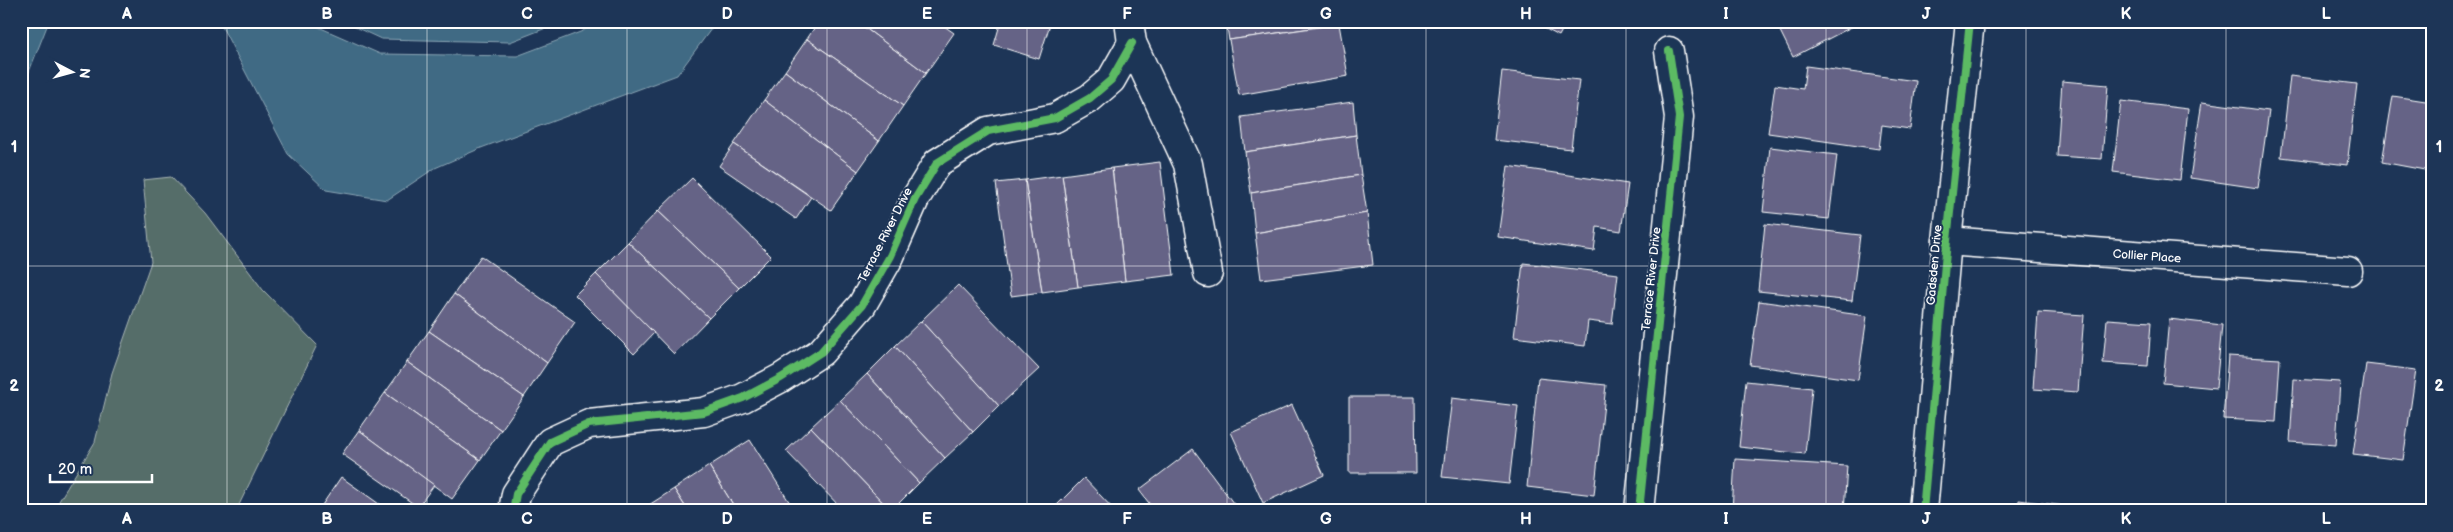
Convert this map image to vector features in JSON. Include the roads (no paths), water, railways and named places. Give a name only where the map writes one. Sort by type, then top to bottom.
[{"type":"street","name":"Gadsden Drive","points":[[1923,511],[1947,241],[1970,21]]},
{"type":"street","name":"Terrace River Drive","points":[[1130,32],[1188,164],[1208,273]]},
{"type":"street","name":"Terrace River Drive","points":[[513,511],[516,494],[550,442],[589,424],[704,412],[743,398],[821,352],[862,305],[890,256],[915,199],[937,163],[988,131],[1055,118],[1090,98],[1111,80],[1130,32]]},
{"type":"street","name":"Terrace River Drive","points":[[1639,511],[1679,116],[1669,51]]},
{"type":"street","name":"Collier Place","points":[[1947,241],[2348,271]]},
{"type":"water","points":[[21,21],[49,21],[21,92]]},
{"type":"water","points":[[219,21],[305,21],[380,54],[517,56],[583,31],[597,21],[717,21],[677,75],[481,148],[435,168],[387,200],[326,190],[288,154]]},
{"type":"water","points":[[342,21],[564,21],[510,42],[381,39]]}]
